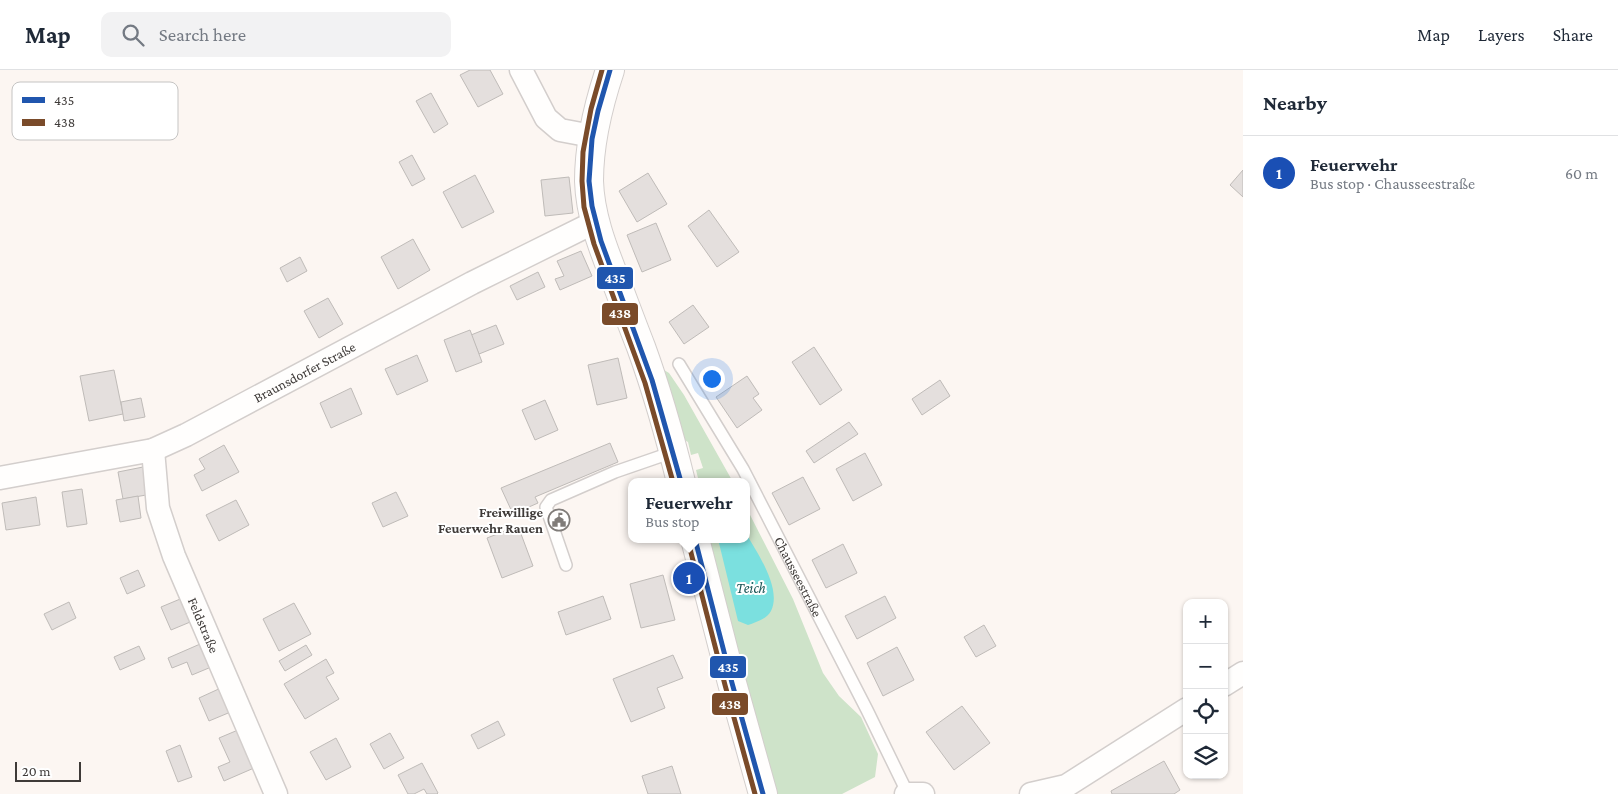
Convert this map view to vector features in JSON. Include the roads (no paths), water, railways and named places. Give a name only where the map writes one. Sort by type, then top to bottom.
[{"type":"main road","points":[[610,70],[592,136],[589,182],[595,222],[602,247],[642,350],[679,478]]},
{"type":"main road","points":[[695,543],[763,794]]},
{"type":"street","points":[[521,70],[546,118],[560,130],[592,136]]},
{"type":"street","name":"Braunsdorfer Straße","points":[[0,478],[154,450],[186,435],[472,283],[595,222]]},
{"type":"street","name":"Feldstraße","points":[[154,450],[158,508],[174,556],[276,794]]},
{"type":"street","points":[[1228,682],[1243,673]]},
{"type":"street","points":[[1031,794],[1066,786],[1183,712]]},
{"type":"street","points":[[907,794],[923,794]]},
{"type":"lane","name":"Chausseestraße","points":[[679,364],[748,478]]},
{"type":"lane","points":[[566,565],[546,507],[551,500],[615,472],[673,452]]},
{"type":"lane","name":"Chausseestraße","points":[[750,483],[867,710],[907,794]]},
{"type":"water","name":"Teich","points":[[750,540],[771,582],[774,602],[771,611],[761,620],[748,625],[738,621],[719,543],[750,543]]},
{"type":"place","name":"Freiwillige Feuerwehr Rauen","points":[[559,520]]},
{"type":"place","name":"Feuerwehr","points":[[689,578]]}]
